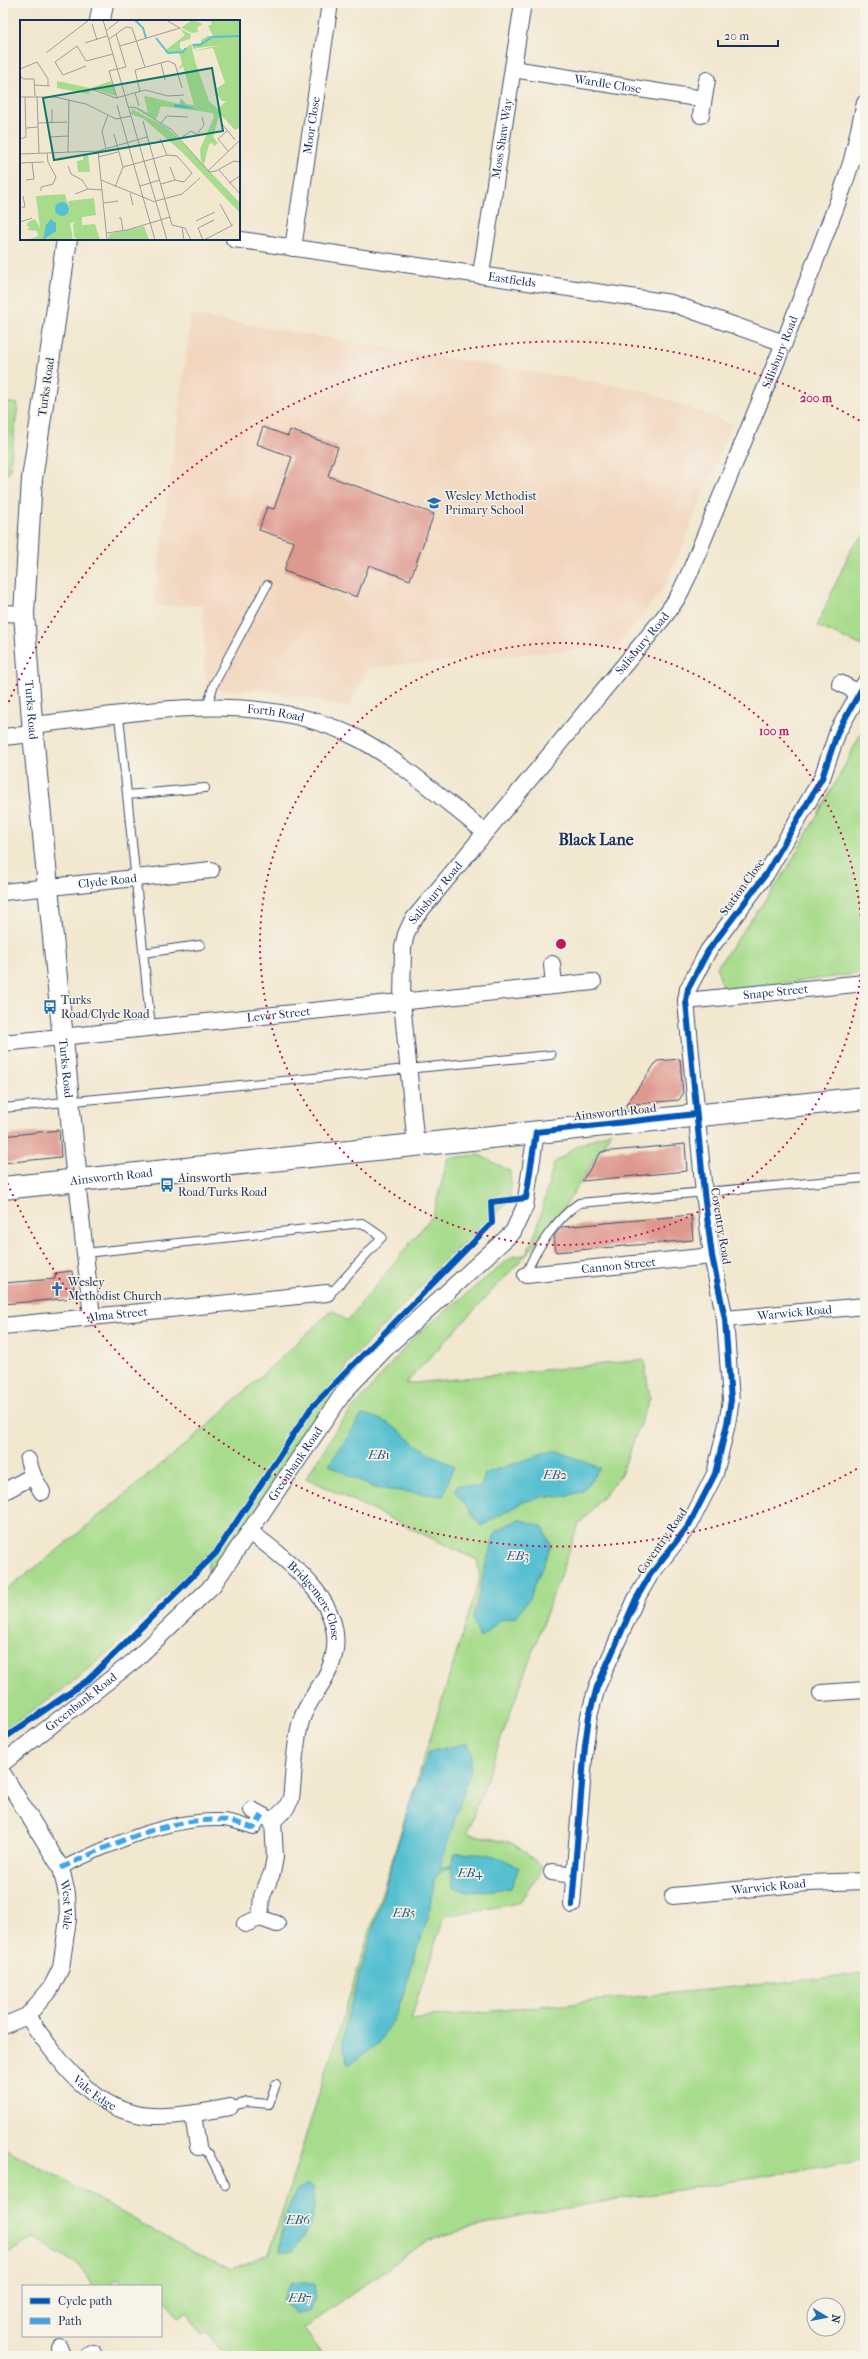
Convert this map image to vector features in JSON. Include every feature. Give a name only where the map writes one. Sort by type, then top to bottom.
[{"type":"main road","name":"Ainsworth Road","points":[[3,1188],[416,1146],[696,1114],[865,1098]]},
{"type":"street","points":[[100,20],[103,3]]},
{"type":"street","name":"Moor Close","points":[[293,248],[330,3]]},
{"type":"street","name":"Moss Shaw Way","points":[[481,274],[523,3]]},
{"type":"street","name":"Wardle Close","points":[[513,69],[703,99]]},
{"type":"street","points":[[701,116],[707,80]]},
{"type":"street","name":"Salisbury Road","points":[[416,1146],[402,1002],[403,948],[406,934],[412,921],[664,617],[678,597],[690,572],[784,343],[843,188],[852,160],[865,102]]},
{"type":"street","name":"Turks Road","points":[[67,240],[32,479],[24,614],[33,729],[77,1181]]},
{"type":"street","name":"Eastfields","points":[[240,240],[671,303],[784,343]]},
{"type":"street","points":[[3,612],[24,614]]},
{"type":"street","name":"Station Close","points":[[696,1114],[686,1001],[688,989],[708,951],[766,874],[822,778],[838,731],[862,688],[840,683]]},
{"type":"street","name":"Forth Road","points":[[3,737],[33,729],[119,716],[207,708],[270,711],[334,728],[380,752],[485,832]]},
{"type":"street","name":"Clyde Road","points":[[3,892],[212,870]]},
{"type":"street","points":[[552,964],[554,986]]},
{"type":"street","name":"Lever Street","points":[[3,1043],[593,982]]},
{"type":"street","name":"Snape Street","points":[[686,1001],[865,983]]},
{"type":"street","name":"Coventry Road","points":[[572,1905],[585,1746],[589,1716],[597,1686],[636,1599],[650,1576],[689,1524],[704,1498],[714,1474],[722,1448],[731,1400],[725,1319],[712,1256],[696,1114]]},
{"type":"street","name":"Greenbank Road","points":[[3,1763],[135,1660],[213,1585],[344,1392],[389,1344],[513,1232],[525,1206],[536,1132]]},
{"type":"street","points":[[77,1181],[92,1317]]},
{"type":"street","name":"Cannon Street","points":[[526,1276],[712,1256]]},
{"type":"street","name":"Alma Street","points":[[3,1326],[327,1293]]},
{"type":"street","name":"Warwick Road","points":[[725,1319],[865,1306]]},
{"type":"street","points":[[28,1460],[33,1476],[42,1492]]},
{"type":"street","points":[[3,1492],[33,1476]]},
{"type":"street","name":"Bridgemere Close","points":[[249,1531],[290,1563],[320,1595],[334,1623],[335,1636],[332,1663],[301,1721],[291,1799],[286,1808],[262,1815]]},
{"type":"street","points":[[821,1694],[865,1690]]},
{"type":"street","name":"West Vale","points":[[3,1774],[61,1868],[67,1894],[68,1919],[61,1968],[51,1988],[27,2016],[3,2026]]},
{"type":"street","points":[[61,1868],[129,1839],[187,1821],[222,1820],[254,1828],[262,1815]]},
{"type":"street","points":[[262,1815],[275,1857],[272,1873],[252,1921],[277,1924]]},
{"type":"street","points":[[552,1872],[574,1875]]},
{"type":"street","name":"Warwick Road","points":[[673,1896],[808,1883],[865,1881]]},
{"type":"street","name":"Vale Edge","points":[[27,2016],[63,2065],[83,2086],[105,2100],[126,2110],[150,2116],[193,2114],[230,2107]]},
{"type":"street","points":[[193,2114],[198,2147]]},
{"type":"lane","points":[[207,708],[214,684],[266,585]]},
{"type":"lane","points":[[119,716],[150,1028]]},
{"type":"lane","points":[[127,795],[205,788]]},
{"type":"lane","points":[[143,953],[200,945]]},
{"type":"lane","points":[[3,1108],[408,1067],[551,1055]]},
{"type":"lane","points":[[526,1276],[530,1261],[568,1210],[579,1203],[704,1193],[734,1188],[865,1178]]},
{"type":"lane","points":[[85,1253],[362,1223],[382,1237],[334,1290],[327,1293]]},
{"type":"lane","points":[[230,2107],[247,2102],[269,2104],[276,2084]]},
{"type":"lane","points":[[198,2147],[209,2154],[225,2185]]},
{"type":"shaded area","name":"Wesley Methodist Primary School","points":[[191,315],[642,390],[732,424],[668,582],[618,646],[368,668],[349,708],[305,698],[257,690],[205,690],[203,606],[154,606]]},
{"type":"green space","points":[[3,402],[18,404],[9,473],[3,473]]},
{"type":"green space","points":[[865,534],[865,647],[817,626],[851,549]]},
{"type":"green space","points":[[865,725],[865,973],[723,991],[717,967],[786,871],[842,771]]},
{"type":"green space","points":[[612,1131],[553,1226],[526,1255],[537,1229],[554,1163],[577,1146]]},
{"type":"green space","points":[[479,1155],[510,1171],[510,1200],[450,1256],[346,1365],[342,1382],[249,1519],[208,1572],[207,1554],[119,1643],[80,1676],[3,1733],[3,1592],[53,1554],[206,1427],[332,1310],[347,1321],[433,1215],[448,1158]]},
{"type":"green space","points":[[526,1255],[405,1384],[644,1360],[650,1398],[621,1474],[578,1526],[467,1833],[514,1844],[543,1867],[519,1903],[444,1916],[411,2019],[865,1974],[865,2160],[523,2215],[429,2239],[304,2328],[322,2356],[223,2356],[208,2332],[201,2335],[188,2312],[178,2318],[162,2294],[162,2285],[123,2285],[118,2278],[108,2285],[92,2285],[80,2266],[34,2238],[3,2256],[3,2147],[206,2259],[231,2269],[269,2254],[480,1578],[477,1560],[306,1478],[339,1425],[414,1337],[513,1256]]},
{"type":"water","name":"EB1","points":[[362,1415],[377,1418],[390,1424],[418,1446],[454,1466],[443,1496],[374,1488],[329,1465]]},
{"type":"water","name":"EB2","points":[[555,1450],[600,1468],[582,1492],[560,1497],[546,1496],[523,1502],[481,1526],[455,1491],[458,1485],[480,1488],[486,1473]]},
{"type":"water","name":"EB3","points":[[519,1519],[542,1526],[551,1545],[530,1597],[516,1617],[502,1619],[480,1638],[473,1618],[487,1559],[496,1531]]},
{"type":"water","name":"EB5","points":[[468,1743],[472,1753],[471,1769],[440,1867],[451,1866],[439,1873],[433,1882],[429,1915],[396,2016],[377,2044],[349,2065],[342,2042],[347,2018],[411,1799],[429,1752]]},
{"type":"water","name":"EB4","points":[[481,1853],[495,1856],[519,1867],[511,1888],[473,1892],[453,1888],[451,1866],[455,1854]]},
{"type":"water","name":"EB6","points":[[307,2184],[313,2187],[314,2206],[311,2221],[304,2235],[293,2251],[279,2251],[284,2218],[296,2191]]},
{"type":"water","name":"EB7","points":[[292,2283],[314,2283],[316,2299],[309,2312],[296,2314],[282,2299]]},
{"type":"building","points":[[263,427],[288,436],[290,430],[338,447],[328,476],[434,514],[410,580],[369,565],[357,597],[284,571],[294,542],[259,530],[267,507],[274,509],[292,457],[257,444]]},
{"type":"building","points":[[680,1059],[683,1094],[679,1100],[626,1105],[657,1061]]},
{"type":"building","points":[[59,1130],[61,1157],[3,1163],[3,1136]]},
{"type":"building","points":[[685,1144],[687,1171],[582,1181],[601,1152]]},
{"type":"building","points":[[691,1215],[693,1240],[556,1252],[554,1236],[562,1227]]},
{"type":"building","points":[[72,1271],[75,1298],[3,1304],[3,1283],[55,1279],[55,1273]]},
{"type":"marked path","points":[[61,1868],[119,1842],[159,1828],[180,1823],[221,1820],[254,1828],[262,1815]]},
{"type":"cycle path","points":[[572,1905],[585,1746],[589,1716],[597,1687],[636,1599],[650,1575],[689,1525],[715,1474],[731,1400],[725,1319],[712,1256],[704,1193],[686,1001],[688,989],[708,951],[766,874],[822,778],[838,731],[865,683]]},
{"type":"cycle path","points":[[3,1739],[88,1680],[216,1553],[311,1408],[492,1223],[491,1202],[526,1198],[536,1132],[696,1114]]},
{"type":"place","name":"Wesley Methodist Primary School","points":[[434,503]]},
{"type":"place","name":"Turks Road/Clyde Road","points":[[50,1007]]},
{"type":"place","name":"Ainsworth Road/Turks Road","points":[[167,1185]]},
{"type":"place","name":"Wesley Methodist Church","points":[[57,1289]]},
{"type":"district","name":"Black Lane","points":[[596,839]]}]
